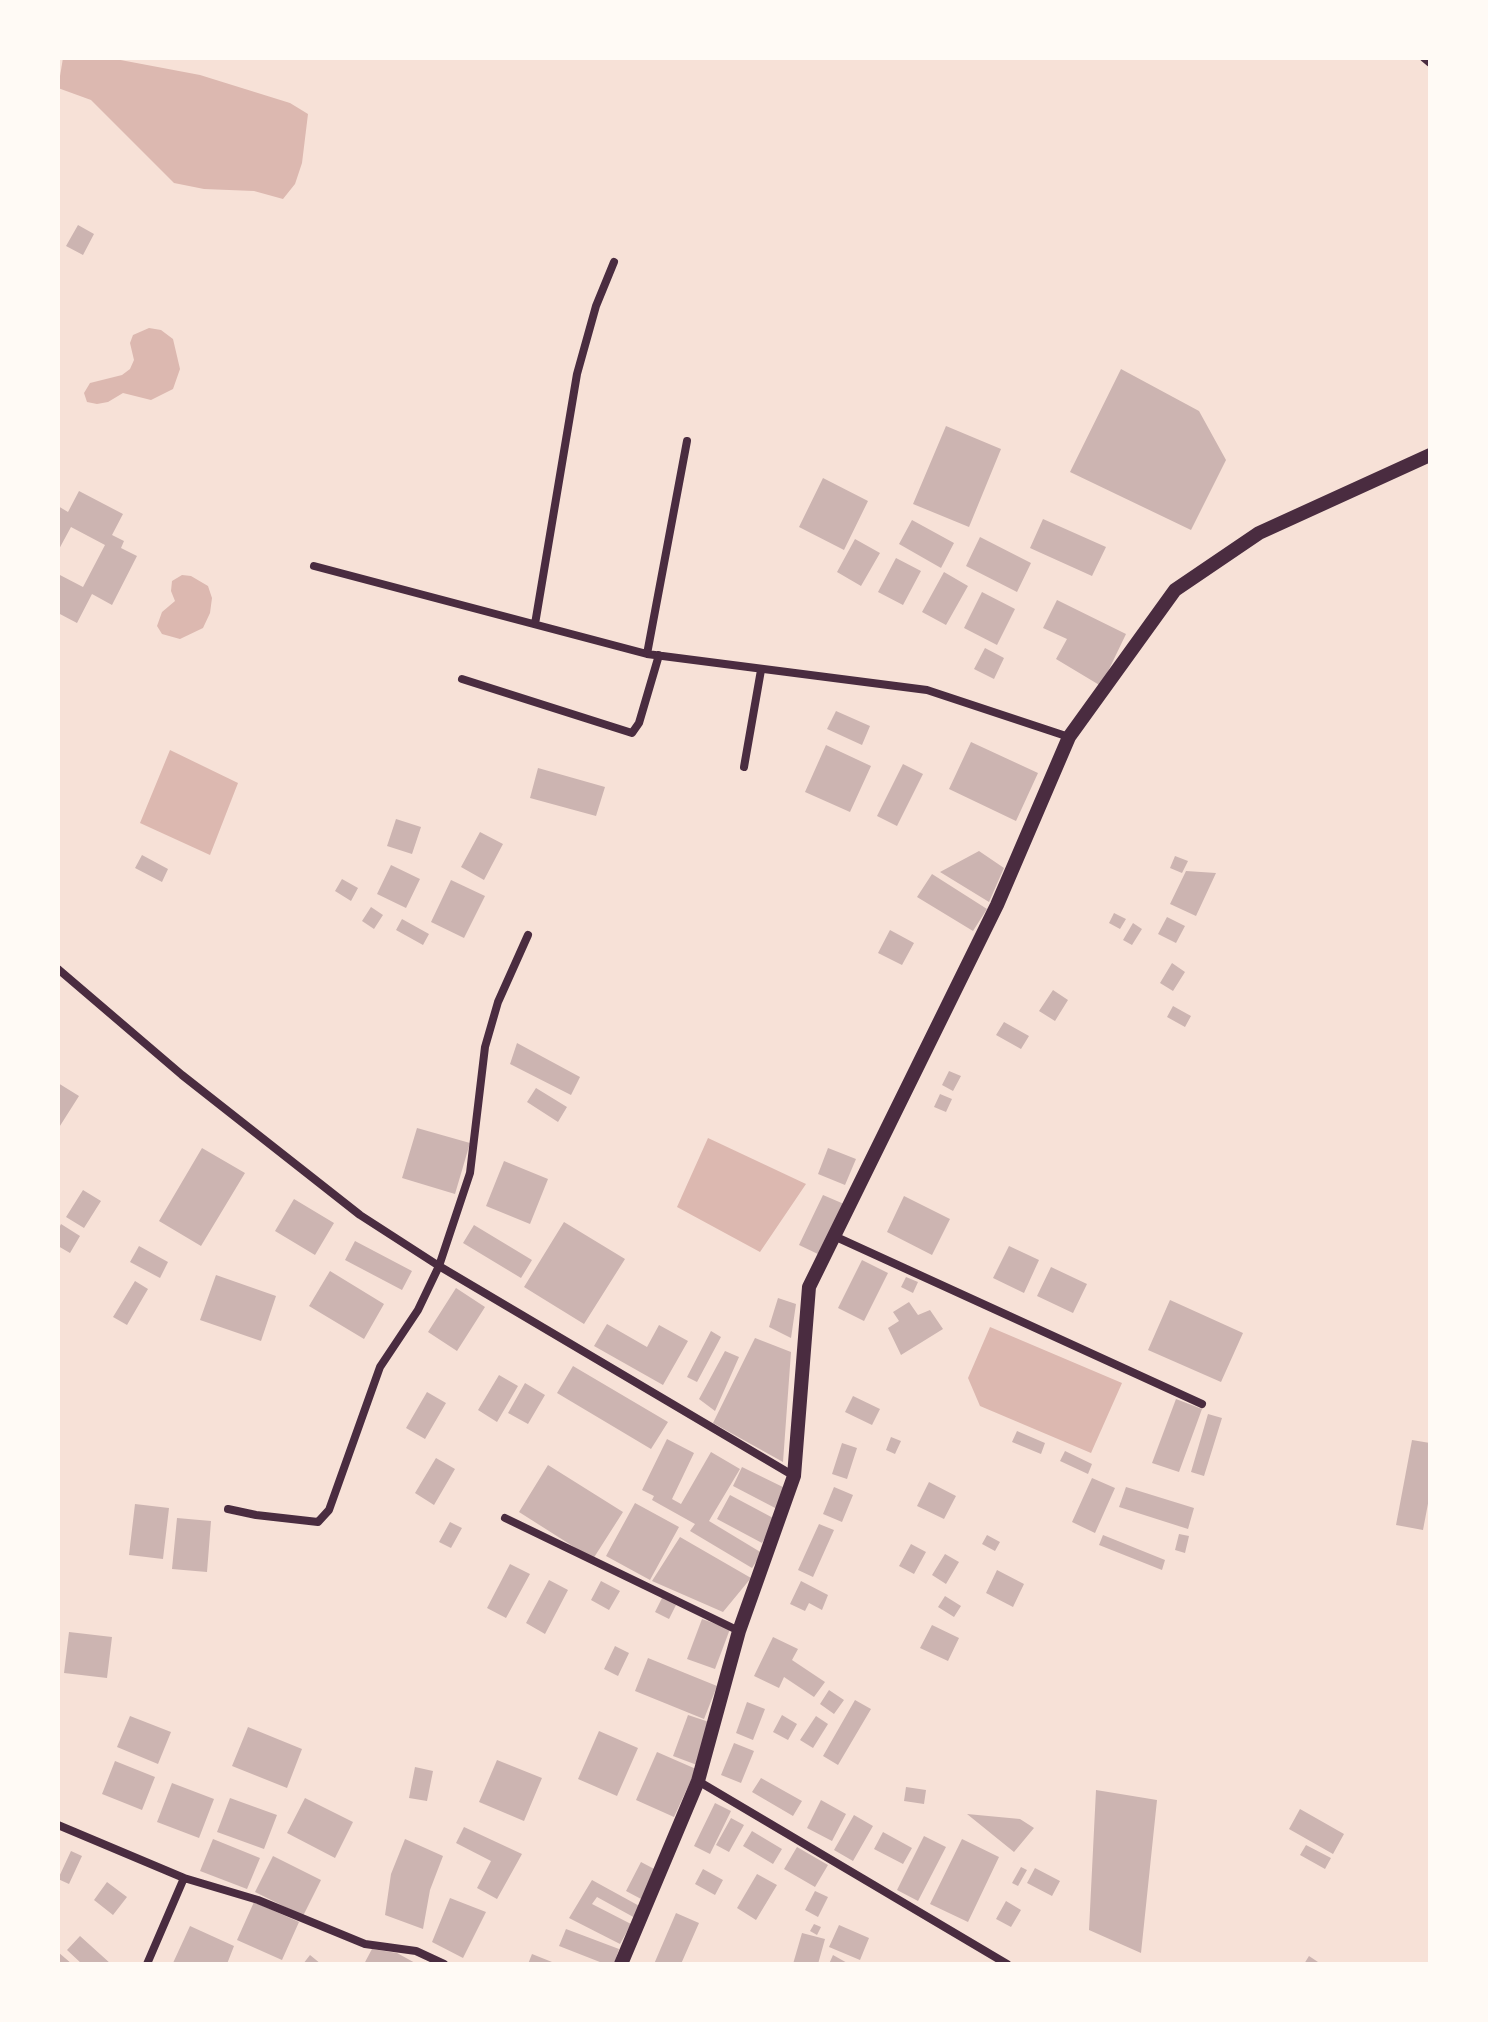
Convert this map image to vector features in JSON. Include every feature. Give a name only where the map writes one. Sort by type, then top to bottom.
[{"type":"main road","points":[[621,1964],[698,1781],[739,1631],[794,1476],[809,1287],[997,905],[1069,737],[1175,590],[1259,533],[1430,455]]},
{"type":"street","points":[[1424,58],[1430,63]]},
{"type":"street","points":[[535,624],[577,374],[596,306],[614,262]]},
{"type":"street","points":[[647,654],[687,441]]},
{"type":"street","points":[[314,566],[647,654],[927,690],[1069,737]]},
{"type":"street","points":[[462,679],[632,733],[639,723],[659,655]]},
{"type":"street","points":[[744,767],[761,670]]},
{"type":"street","points":[[228,1509],[318,1522],[329,1510],[380,1367],[418,1310],[439,1266],[470,1173],[485,1047],[498,1002],[528,935]]},
{"type":"street","points":[[58,969],[182,1075],[360,1215],[439,1266],[794,1476]]},
{"type":"street","points":[[834,1236],[1202,1404]]},
{"type":"street","points":[[505,1518],[739,1631]]},
{"type":"street","points":[[698,1781],[995,1962],[1007,1964]]},
{"type":"street","points":[[58,1825],[184,1878],[258,1900],[365,1944],[416,1951],[444,1964]]},
{"type":"street","points":[[147,1964],[184,1878]]},
{"type":"shaded area","points":[[63,58],[110,58],[200,75],[290,103],[308,114],[302,163],[295,184],[283,199],[254,191],[204,189],[174,183],[91,100],[58,88]]},
{"type":"shaded area","points":[[149,328],[161,330],[173,339],[180,369],[173,389],[151,400],[123,393],[108,402],[87,402],[84,393],[90,383],[122,375],[130,369],[134,360],[130,343],[133,335]]},
{"type":"shaded area","points":[[182,575],[191,576],[208,586],[212,598],[203,628],[180,639],[162,634],[157,626],[162,612],[175,601],[171,591],[172,581]]},
{"type":"shaded area","points":[[170,750],[238,783],[210,855],[140,823]]},
{"type":"shaded area","points":[[708,1138],[806,1184],[760,1252],[677,1207]]},
{"type":"shaded area","points":[[990,1327],[1122,1383],[1091,1453],[980,1406],[968,1378]]},
{"type":"building","points":[[78,225],[94,234],[83,255],[66,246]]},
{"type":"building","points":[[1121,369],[1199,411],[1226,460],[1191,530],[1070,472]]},
{"type":"building","points":[[946,426],[1001,449],[969,527],[913,504]]},
{"type":"building","points":[[823,478],[868,501],[844,550],[799,527]]},
{"type":"building","points":[[79,491],[123,514],[112,535],[124,541],[121,548],[137,556],[112,605],[92,594],[77,623],[58,613],[58,574],[83,587],[105,545],[71,527],[58,551],[58,506],[68,512]]},
{"type":"building","points":[[1043,519],[1106,547],[1092,576],[1030,548]]},
{"type":"building","points":[[912,520],[954,543],[941,568],[899,544]]},
{"type":"building","points":[[980,537],[1031,563],[1017,592],[966,566]]},
{"type":"building","points":[[855,539],[880,553],[861,586],[837,572]]},
{"type":"building","points":[[896,558],[921,571],[903,605],[878,592]]},
{"type":"building","points":[[944,572],[968,586],[946,625],[922,612]]},
{"type":"building","points":[[982,592],[1015,609],[997,645],[964,628]]},
{"type":"building","points":[[1057,600],[1126,634],[1101,686],[1056,659],[1067,639],[1043,628]]},
{"type":"building","points":[[985,648],[1004,658],[994,679],[974,669]]},
{"type":"building","points":[[836,711],[870,726],[862,745],[827,729]]},
{"type":"building","points":[[971,742],[1038,773],[1016,821],[949,789]]},
{"type":"building","points":[[826,745],[871,766],[850,812],[805,792]]},
{"type":"building","points":[[903,764],[923,774],[897,826],[877,816]]},
{"type":"building","points":[[538,768],[605,787],[596,816],[530,798]]},
{"type":"building","points":[[396,819],[421,827],[412,854],[387,846]]},
{"type":"building","points":[[480,832],[503,844],[484,880],[461,867]]},
{"type":"building","points":[[979,851],[1004,868],[989,902],[940,872]]},
{"type":"building","points":[[142,855],[168,869],[162,882],[135,868]]},
{"type":"building","points":[[1175,856],[1188,861],[1182,873],[1170,868]]},
{"type":"building","points":[[391,865],[420,879],[406,908],[377,894]]},
{"type":"building","points":[[1186,871],[1216,873],[1196,916],[1170,904]]},
{"type":"building","points":[[932,874],[987,909],[973,931],[917,897]]},
{"type":"building","points":[[342,879],[358,888],[351,901],[335,891]]},
{"type":"building","points":[[451,880],[485,896],[464,938],[431,922]]},
{"type":"building","points":[[371,907],[383,915],[374,929],[362,921]]},
{"type":"building","points":[[1114,913],[1126,919],[1120,929],[1109,923]]},
{"type":"building","points":[[1167,917],[1185,926],[1176,943],[1158,934]]},
{"type":"building","points":[[402,919],[429,934],[423,945],[396,930]]},
{"type":"building","points":[[1133,923],[1142,929],[1132,945],[1123,940]]},
{"type":"building","points":[[890,930],[914,943],[902,965],[878,953]]},
{"type":"building","points":[[1172,963],[1185,972],[1173,991],[1160,983]]},
{"type":"building","points":[[1053,990],[1068,1000],[1055,1021],[1039,1011]]},
{"type":"building","points":[[1173,1006],[1191,1016],[1185,1027],[1167,1017]]},
{"type":"building","points":[[1004,1022],[1029,1036],[1021,1049],[996,1035]]},
{"type":"building","points":[[517,1043],[580,1077],[571,1095],[510,1064]]},
{"type":"building","points":[[949,1071],[961,1076],[953,1091],[942,1085]]},
{"type":"building","points":[[58,1083],[79,1096],[58,1129]]},
{"type":"building","points":[[536,1088],[567,1107],[558,1122],[527,1102]]},
{"type":"building","points":[[940,1094],[952,1099],[946,1112],[934,1107]]},
{"type":"building","points":[[417,1128],[470,1143],[455,1194],[402,1178]]},
{"type":"building","points":[[202,1148],[245,1173],[201,1246],[159,1221]]},
{"type":"building","points":[[828,1148],[856,1159],[845,1185],[818,1174]]},
{"type":"building","points":[[504,1161],[548,1179],[530,1224],[486,1206]]},
{"type":"building","points":[[83,1190],[101,1201],[84,1228],[66,1217]]},
{"type":"building","points":[[823,1195],[844,1204],[820,1255],[799,1245]]},
{"type":"building","points":[[904,1196],[950,1219],[932,1255],[887,1232]]},
{"type":"building","points":[[294,1199],[334,1223],[315,1255],[275,1231]]},
{"type":"building","points":[[564,1222],[625,1259],[584,1324],[524,1287]]},
{"type":"building","points":[[61,1224],[80,1236],[70,1253],[58,1246]]},
{"type":"building","points":[[474,1225],[532,1260],[521,1278],[463,1243]]},
{"type":"building","points":[[355,1241],[412,1271],[402,1290],[345,1260]]},
{"type":"building","points":[[139,1246],[168,1262],[160,1278],[130,1262]]},
{"type":"building","points":[[1009,1246],[1039,1260],[1024,1293],[993,1278]]},
{"type":"building","points":[[862,1260],[888,1273],[864,1321],[838,1308]]},
{"type":"building","points":[[1051,1267],[1087,1284],[1073,1313],[1037,1296]]},
{"type":"building","points":[[330,1271],[384,1304],[364,1339],[309,1306]]},
{"type":"building","points":[[216,1275],[276,1296],[261,1341],[200,1320]]},
{"type":"building","points":[[906,1277],[918,1282],[913,1293],[901,1287]]},
{"type":"building","points":[[135,1281],[148,1289],[127,1325],[113,1317]]},
{"type":"building","points":[[456,1288],[485,1307],[457,1351],[428,1332]]},
{"type":"building","points":[[778,1298],[796,1304],[791,1338],[769,1327]]},
{"type":"building","points":[[1170,1300],[1243,1333],[1221,1382],[1148,1350]]},
{"type":"building","points":[[909,1302],[918,1315],[930,1310],[943,1329],[901,1355],[888,1328],[899,1321],[893,1312]]},
{"type":"building","points":[[607,1324],[647,1347],[659,1325],[688,1341],[663,1385],[594,1346]]},
{"type":"building","points":[[711,1331],[721,1337],[697,1382],[687,1377]]},
{"type":"building","points":[[755,1338],[791,1352],[783,1462],[713,1423]]},
{"type":"building","points":[[725,1351],[739,1357],[715,1411],[699,1399]]},
{"type":"building","points":[[573,1366],[668,1422],[651,1449],[557,1393]]},
{"type":"building","points":[[499,1375],[518,1386],[497,1422],[478,1410]]},
{"type":"building","points":[[525,1383],[545,1395],[528,1424],[508,1413]]},
{"type":"building","points":[[427,1392],[446,1403],[425,1439],[406,1428]]},
{"type":"building","points":[[853,1396],[880,1409],[872,1425],[845,1412]]},
{"type":"building","points":[[1176,1399],[1202,1409],[1179,1472],[1152,1463]]},
{"type":"building","points":[[1208,1414],[1222,1418],[1204,1476],[1191,1472]]},
{"type":"building","points":[[1017,1431],[1045,1443],[1041,1454],[1012,1442]]},
{"type":"building","points":[[891,1437],[901,1441],[895,1454],[886,1450]]},
{"type":"building","points":[[667,1439],[694,1453],[672,1499],[681,1504],[711,1452],[740,1469],[709,1521],[762,1553],[752,1568],[690,1531],[695,1524],[652,1500],[654,1496],[642,1490]]},
{"type":"building","points":[[1412,1440],[1430,1443],[1430,1493],[1423,1530],[1396,1525]]},
{"type":"building","points":[[842,1443],[857,1448],[847,1479],[832,1474]]},
{"type":"building","points":[[1065,1451],[1092,1464],[1088,1474],[1060,1461]]},
{"type":"building","points":[[436,1458],[455,1469],[434,1505],[415,1493]]},
{"type":"building","points":[[548,1465],[623,1512],[593,1559],[519,1512]]},
{"type":"building","points":[[742,1467],[789,1490],[779,1510],[733,1486]]},
{"type":"building","points":[[1092,1478],[1115,1488],[1095,1533],[1072,1522]]},
{"type":"building","points":[[929,1482],[956,1496],[944,1519],[917,1506]]},
{"type":"building","points":[[834,1487],[853,1495],[842,1522],[823,1514]]},
{"type":"building","points":[[1126,1487],[1194,1508],[1188,1529],[1119,1507]]},
{"type":"building","points":[[730,1495],[775,1519],[762,1543],[717,1519]]},
{"type":"building","points":[[635,1503],[679,1527],[650,1580],[606,1556]]},
{"type":"building","points":[[135,1504],[169,1508],[163,1559],[129,1555]]},
{"type":"building","points":[[177,1518],[211,1521],[207,1572],[172,1569]]},
{"type":"building","points":[[450,1522],[462,1528],[451,1548],[439,1542]]},
{"type":"building","points":[[819,1524],[834,1530],[813,1577],[798,1570]]},
{"type":"building","points":[[1179,1534],[1189,1536],[1185,1553],[1175,1550]]},
{"type":"building","points":[[987,1535],[1000,1542],[995,1551],[982,1544]]},
{"type":"building","points":[[1103,1535],[1165,1560],[1162,1570],[1099,1545]]},
{"type":"building","points":[[680,1537],[751,1578],[723,1612],[652,1581]]},
{"type":"building","points":[[911,1544],[926,1552],[914,1574],[899,1566]]},
{"type":"building","points":[[945,1554],[959,1562],[946,1584],[932,1575]]},
{"type":"building","points":[[510,1564],[530,1574],[506,1618],[487,1608]]},
{"type":"building","points":[[997,1570],[1024,1584],[1013,1607],[986,1593]]},
{"type":"building","points":[[549,1580],[568,1590],[545,1634],[526,1623]]},
{"type":"building","points":[[601,1581],[620,1591],[609,1610],[591,1600]]},
{"type":"building","points":[[801,1581],[828,1595],[822,1610],[809,1603],[805,1611],[790,1604]]},
{"type":"building","points":[[945,1596],[961,1606],[954,1617],[938,1607]]},
{"type":"building","points":[[662,1598],[676,1605],[669,1619],[655,1612]]},
{"type":"building","points":[[702,1619],[730,1629],[715,1669],[687,1659]]},
{"type":"building","points":[[932,1625],[959,1638],[948,1661],[920,1648]]},
{"type":"building","points":[[69,1632],[112,1637],[107,1678],[64,1673]]},
{"type":"building","points":[[773,1637],[798,1649],[792,1660],[825,1682],[814,1697],[784,1677],[779,1688],[754,1676]]},
{"type":"building","points":[[615,1646],[629,1653],[618,1676],[604,1669]]},
{"type":"building","points":[[648,1658],[717,1686],[704,1719],[635,1691]]},
{"type":"building","points":[[829,1690],[844,1700],[834,1714],[820,1704]]},
{"type":"building","points":[[855,1700],[871,1709],[838,1765],[823,1756]]},
{"type":"building","points":[[747,1702],[765,1709],[753,1740],[736,1733]]},
{"type":"building","points":[[688,1715],[712,1723],[697,1765],[673,1756]]},
{"type":"building","points":[[782,1715],[797,1724],[788,1740],[773,1732]]},
{"type":"building","points":[[130,1716],[171,1732],[158,1764],[117,1747]]},
{"type":"building","points":[[816,1716],[828,1724],[813,1748],[800,1740]]},
{"type":"building","points":[[248,1727],[302,1749],[287,1788],[232,1766]]},
{"type":"building","points":[[599,1731],[638,1748],[617,1796],[578,1779]]},
{"type":"building","points":[[734,1743],[754,1751],[741,1783],[721,1775]]},
{"type":"building","points":[[657,1752],[696,1769],[674,1817],[636,1800]]},
{"type":"building","points":[[497,1760],[542,1778],[524,1821],[479,1802]]},
{"type":"building","points":[[115,1761],[155,1777],[142,1810],[102,1794]]},
{"type":"building","points":[[415,1767],[433,1771],[427,1801],[409,1798]]},
{"type":"building","points":[[761,1778],[802,1801],[793,1816],[752,1792]]},
{"type":"building","points":[[172,1783],[214,1799],[199,1838],[157,1822]]},
{"type":"building","points":[[906,1787],[926,1790],[924,1804],[904,1801]]},
{"type":"building","points":[[1096,1790],[1157,1800],[1141,1953],[1089,1930]]},
{"type":"building","points":[[230,1798],[277,1815],[264,1849],[217,1832]]},
{"type":"building","points":[[305,1798],[353,1822],[335,1858],[287,1833]]},
{"type":"building","points":[[821,1800],[846,1814],[832,1841],[807,1828]]},
{"type":"building","points":[[715,1803],[731,1811],[710,1854],[694,1846]]},
{"type":"building","points":[[1300,1809],[1344,1834],[1333,1854],[1289,1829]]},
{"type":"building","points":[[967,1814],[1020,1819],[1034,1828],[1014,1852]]},
{"type":"building","points":[[854,1815],[873,1826],[853,1861],[834,1850]]},
{"type":"building","points":[[731,1818],[744,1825],[729,1852],[716,1845]]},
{"type":"building","points":[[464,1827],[522,1854],[497,1899],[477,1888],[491,1861],[456,1843]]},
{"type":"building","points":[[752,1831],[782,1849],[773,1864],[743,1846]]},
{"type":"building","points":[[883,1832],[912,1848],[903,1864],[874,1849]]},
{"type":"building","points":[[924,1836],[946,1847],[918,1901],[897,1890]]},
{"type":"building","points":[[213,1839],[260,1858],[247,1889],[200,1871]]},
{"type":"building","points":[[405,1839],[443,1856],[430,1890],[423,1929],[385,1915],[391,1874]]},
{"type":"building","points":[[962,1839],[999,1857],[968,1922],[930,1904]]},
{"type":"building","points":[[1306,1845],[1331,1858],[1325,1869],[1300,1855]]},
{"type":"building","points":[[797,1847],[828,1865],[815,1887],[784,1869]]},
{"type":"building","points":[[71,1851],[82,1856],[69,1884],[58,1879]]},
{"type":"building","points":[[273,1856],[321,1880],[303,1916],[255,1892]]},
{"type":"building","points":[[641,1862],[658,1871],[643,1900],[626,1891]]},
{"type":"building","points":[[1021,1867],[1027,1870],[1018,1886],[1012,1883]]},
{"type":"building","points":[[1035,1868],[1060,1881],[1052,1896],[1027,1883]]},
{"type":"building","points":[[703,1869],[723,1880],[715,1895],[695,1884]]},
{"type":"building","points":[[757,1874],[777,1885],[756,1920],[737,1908]]},
{"type":"building","points":[[592,1880],[643,1908],[637,1919],[597,1897],[592,1904],[631,1924],[620,1944],[569,1918]]},
{"type":"building","points":[[107,1882],[127,1897],[113,1915],[94,1900]]},
{"type":"building","points":[[815,1891],[828,1897],[818,1917],[805,1910]]},
{"type":"building","points":[[450,1898],[486,1912],[463,1958],[432,1942]]},
{"type":"building","points":[[1006,1901],[1021,1910],[1011,1927],[996,1919]]},
{"type":"building","points":[[254,1902],[299,1922],[282,1960],[237,1940]]},
{"type":"building","points":[[676,1913],[699,1923],[681,1964],[654,1964]]},
{"type":"building","points":[[814,1924],[821,1927],[817,1935],[810,1931]]},
{"type":"building","points":[[839,1925],[869,1938],[860,1960],[829,1947]]},
{"type":"building","points":[[190,1926],[234,1946],[227,1964],[173,1963]]},
{"type":"building","points":[[566,1929],[619,1949],[614,1964],[605,1964],[559,1946]]},
{"type":"building","points":[[802,1933],[825,1939],[818,1964],[793,1964]]},
{"type":"building","points":[[80,1936],[111,1964],[82,1964],[67,1950]]},
{"type":"building","points":[[372,1949],[397,1953],[417,1964],[364,1964]]},
{"type":"building","points":[[58,1952],[72,1964],[58,1964]]},
{"type":"building","points":[[532,1954],[552,1962],[528,1964]]},
{"type":"building","points":[[310,1955],[321,1964],[303,1964]]},
{"type":"building","points":[[833,1955],[849,1964],[829,1964]]},
{"type":"building","points":[[1309,1956],[1321,1964],[1304,1964]]}]
